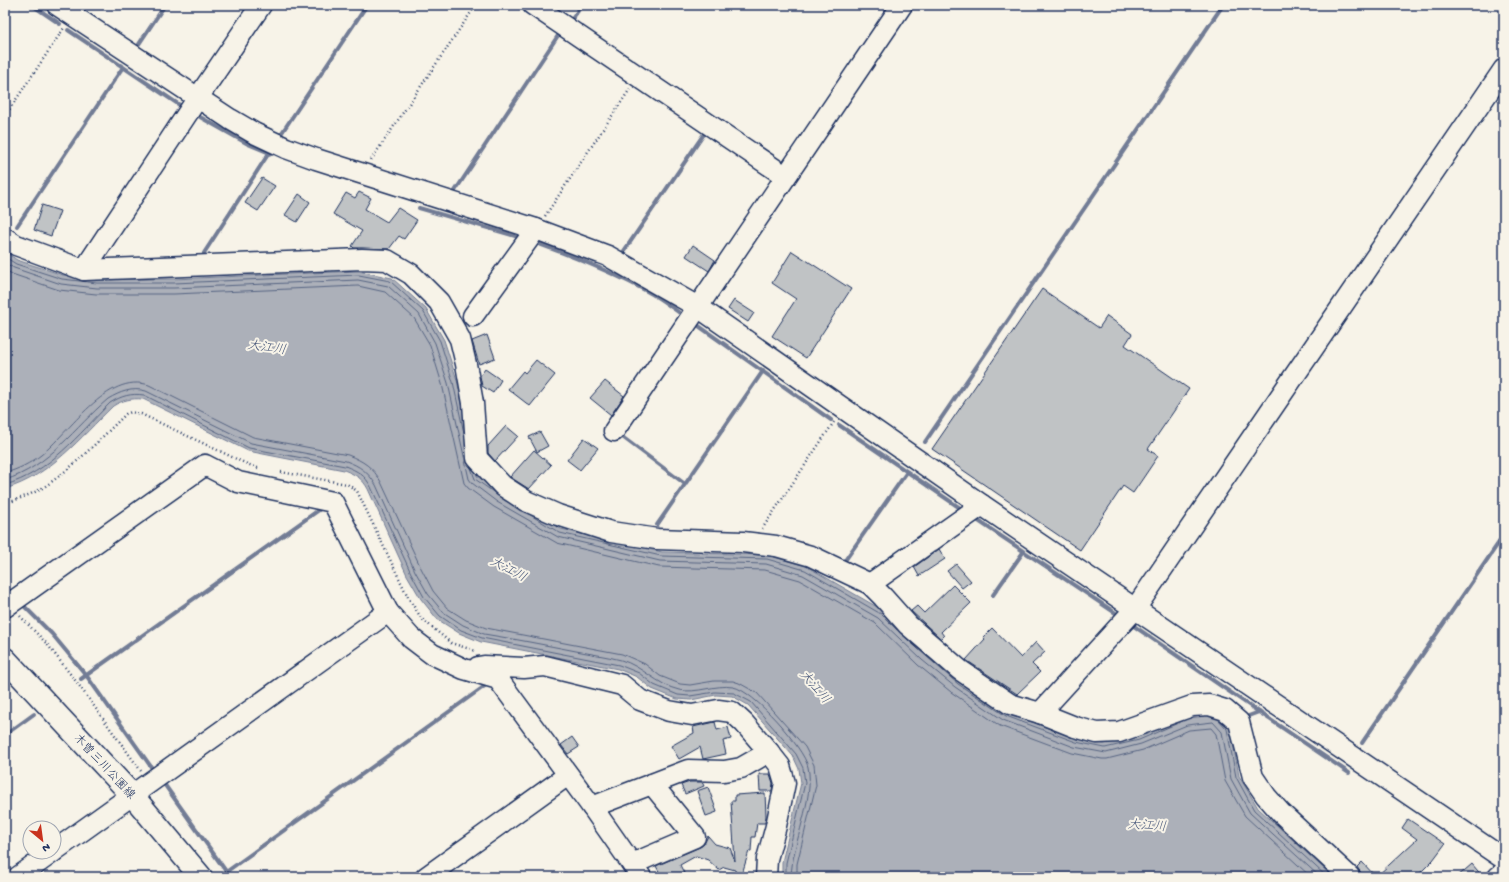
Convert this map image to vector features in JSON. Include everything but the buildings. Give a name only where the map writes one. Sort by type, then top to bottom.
[{"type":"main road","name":"木曽三川公園線","points":[[5,659],[141,789],[201,877]]},
{"type":"street","points":[[84,270],[197,98],[261,5]]},
{"type":"street","points":[[533,5],[785,176]]},
{"type":"street","points":[[614,431],[902,5]]},
{"type":"street","points":[[65,10],[197,98],[254,133],[286,148],[361,174],[536,229],[608,256],[698,307],[982,505],[1504,859]]},
{"type":"street","points":[[1040,714],[1135,609],[1504,69]]},
{"type":"street","points":[[473,316],[536,229]]},
{"type":"street","points":[[5,238],[16,246],[84,270],[362,259],[387,260],[411,274],[439,302],[460,339],[474,403],[477,458],[503,486],[526,501],[558,515],[612,532],[657,539],[743,542],[776,546],[811,556],[870,584],[908,625],[960,670],[1010,704],[1074,727],[1097,733],[1119,732],[1192,706],[1210,705],[1225,710],[1239,722],[1253,777],[1266,796],[1281,813],[1350,877]]},
{"type":"street","points":[[6,606],[205,465],[238,482],[333,502],[388,612],[411,638],[432,654],[464,669],[498,679],[637,870],[695,837],[652,784]]},
{"type":"street","points":[[870,584],[982,505]]},
{"type":"street","points":[[62,846],[388,612]]},
{"type":"street","points":[[464,669],[484,666],[524,668],[545,666],[622,685],[640,700],[669,711],[692,715],[718,710],[732,712],[744,723],[780,766],[786,783],[776,826],[766,859],[766,877]]},
{"type":"street","points":[[592,807],[688,770],[724,771],[741,768],[769,752]]},
{"type":"street","points":[[426,877],[568,775]]},
{"type":"street","points":[[18,877],[42,860]]},
{"type":"street","points":[[1498,877],[1504,872]]},
{"type":"path","points":[[361,174],[476,5]]},
{"type":"path","points":[[5,116],[65,10]]},
{"type":"path","points":[[536,229],[638,77]]},
{"type":"path","points":[[760,531],[843,409]]},
{"type":"path","points":[[5,504],[29,495],[47,485],[70,467],[126,414],[131,412],[141,414],[247,464],[262,469]]},
{"type":"path","points":[[278,472],[347,484],[357,491],[408,600],[422,619],[451,643],[478,652]]},
{"type":"path","points":[[6,606],[26,622],[47,644],[78,684],[141,789]]},
{"type":"water","name":"大江川","points":[[5,252],[17,260],[63,275],[97,279],[174,279],[359,271],[392,278],[426,309],[444,340],[457,380],[477,476],[502,494],[561,529],[662,552],[767,555],[806,566],[884,611],[1008,713],[1077,739],[1104,744],[1138,736],[1185,716],[1217,712],[1230,727],[1239,776],[1258,808],[1333,877],[782,877],[782,862],[801,783],[799,769],[793,756],[748,705],[732,696],[716,695],[691,700],[677,699],[652,689],[637,677],[618,669],[481,642],[459,633],[437,619],[421,599],[407,575],[366,485],[361,479],[344,470],[248,451],[143,399],[131,399],[113,406],[64,455],[36,475],[5,489]]},
{"type":"waterway","points":[[32,5],[60,24]]},
{"type":"waterway","points":[[139,44],[165,5]]},
{"type":"waterway","points":[[281,134],[367,5]]},
{"type":"waterway","points":[[570,22],[582,5]]},
{"type":"waterway","points":[[925,442],[1223,5]]},
{"type":"waterway","points":[[68,30],[184,108]]},
{"type":"waterway","points":[[455,191],[561,31]]},
{"type":"waterway","points":[[17,226],[123,67]]},
{"type":"waterway","points":[[200,117],[248,144],[272,154]]},
{"type":"waterway","points":[[622,254],[706,131]]},
{"type":"waterway","points":[[204,253],[269,153]]},
{"type":"waterway","points":[[419,208],[522,238]]},
{"type":"waterway","points":[[534,242],[624,279],[669,305],[685,317]]},
{"type":"waterway","points":[[696,324],[831,420]]},
{"type":"waterway","points":[[657,525],[763,371]]},
{"type":"waterway","points":[[839,425],[963,510]]},
{"type":"waterway","points":[[621,436],[685,484]]},
{"type":"waterway","points":[[846,559],[907,472]]},
{"type":"waterway","points":[[81,679],[323,507]]},
{"type":"waterway","points":[[974,518],[1120,616]]},
{"type":"waterway","points":[[1362,743],[1504,535]]},
{"type":"waterway","points":[[993,595],[1024,551]]},
{"type":"waterway","points":[[5,590],[12,595]]},
{"type":"waterway","points":[[21,603],[52,634],[86,675],[154,771]]},
{"type":"waterway","points":[[1131,624],[1259,712]]},
{"type":"waterway","points":[[226,872],[489,683]]},
{"type":"waterway","points":[[1243,718],[1259,712],[1349,773]]},
{"type":"waterway","points":[[5,735],[34,714]]},
{"type":"waterway","points":[[162,781],[230,877]]}]
